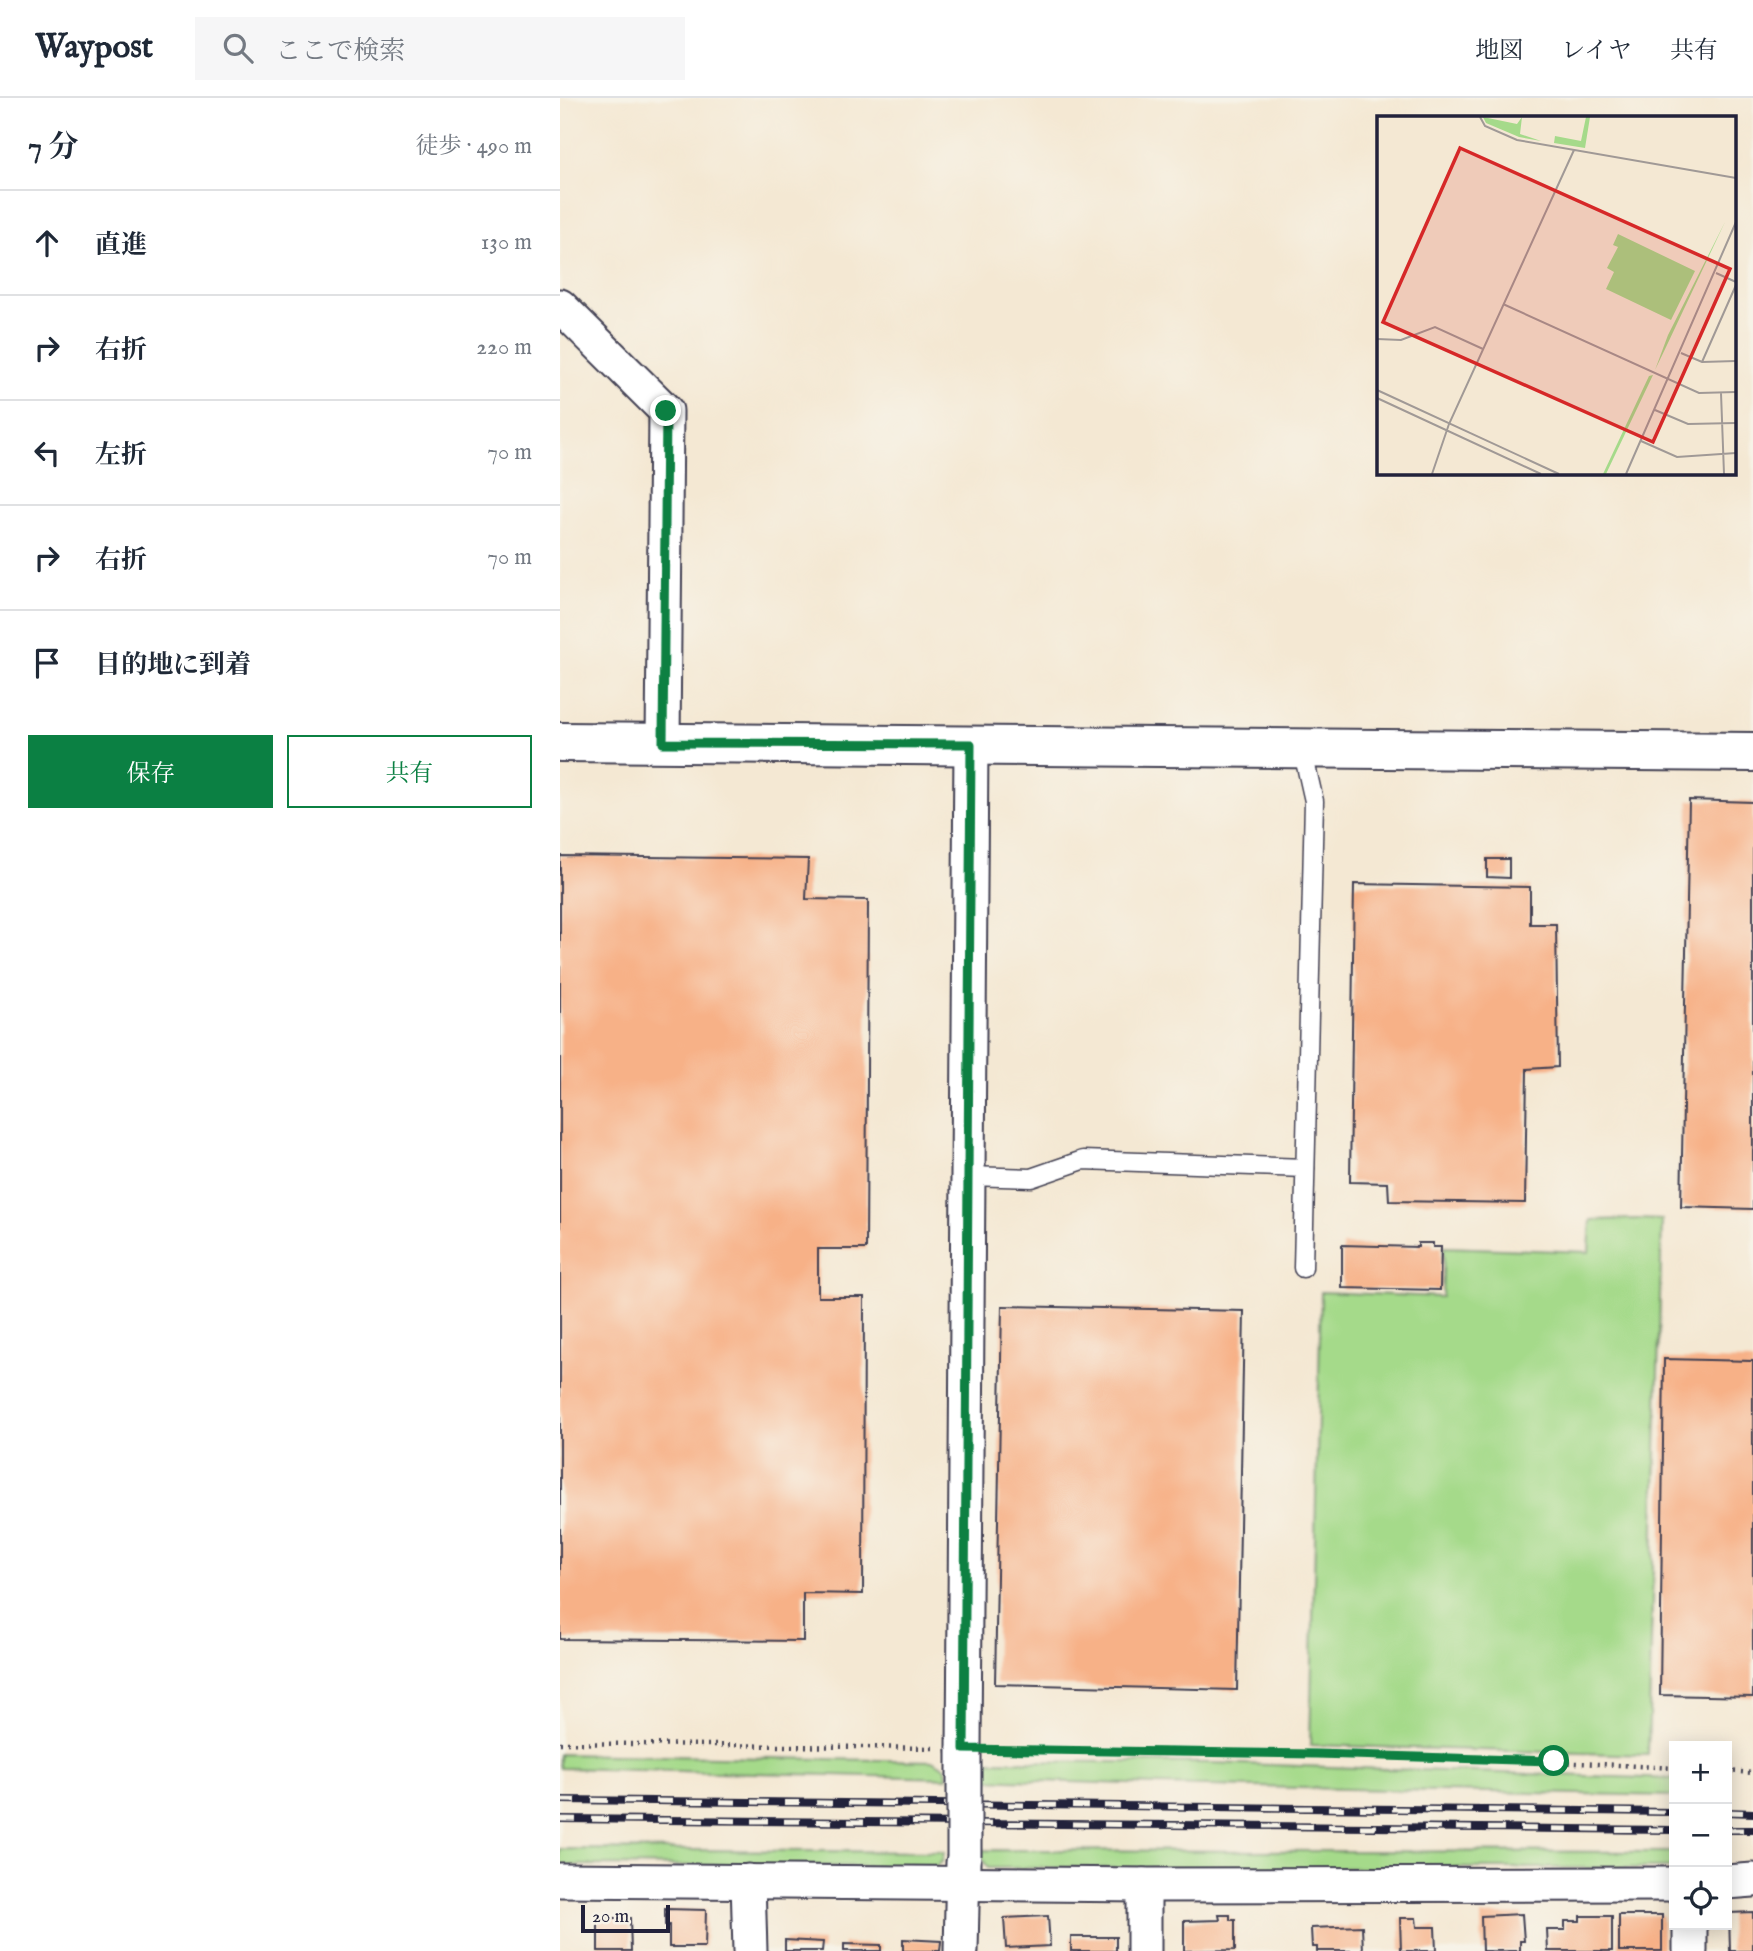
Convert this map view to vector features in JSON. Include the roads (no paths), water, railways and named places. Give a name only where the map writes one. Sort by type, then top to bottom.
[{"type":"street","points":[[560,306],[666,411],[663,743]]},
{"type":"street","points":[[560,742],[1753,752]]},
{"type":"street","points":[[961,1951],[971,744]]},
{"type":"street","points":[[560,1880],[748,1881],[963,1870],[1144,1885],[1669,1884]]},
{"type":"street","points":[[748,1881],[750,1951]]},
{"type":"street","points":[[1732,1882],[1753,1881]]},
{"type":"street","points":[[1144,1885],[1144,1951]]},
{"type":"street","points":[[1690,1930],[1690,1951]]},
{"type":"lane","points":[[1302,748],[1314,801],[1303,1268]]},
{"type":"lane","points":[[968,1176],[1031,1178],[1083,1160],[1305,1168]]},
{"type":"railway","points":[[560,1800],[1669,1812]]},
{"type":"railway","points":[[1732,1812],[1753,1813]]},
{"type":"railway","points":[[560,1819],[1669,1830]]},
{"type":"railway","points":[[1732,1830],[1753,1830]]}]
